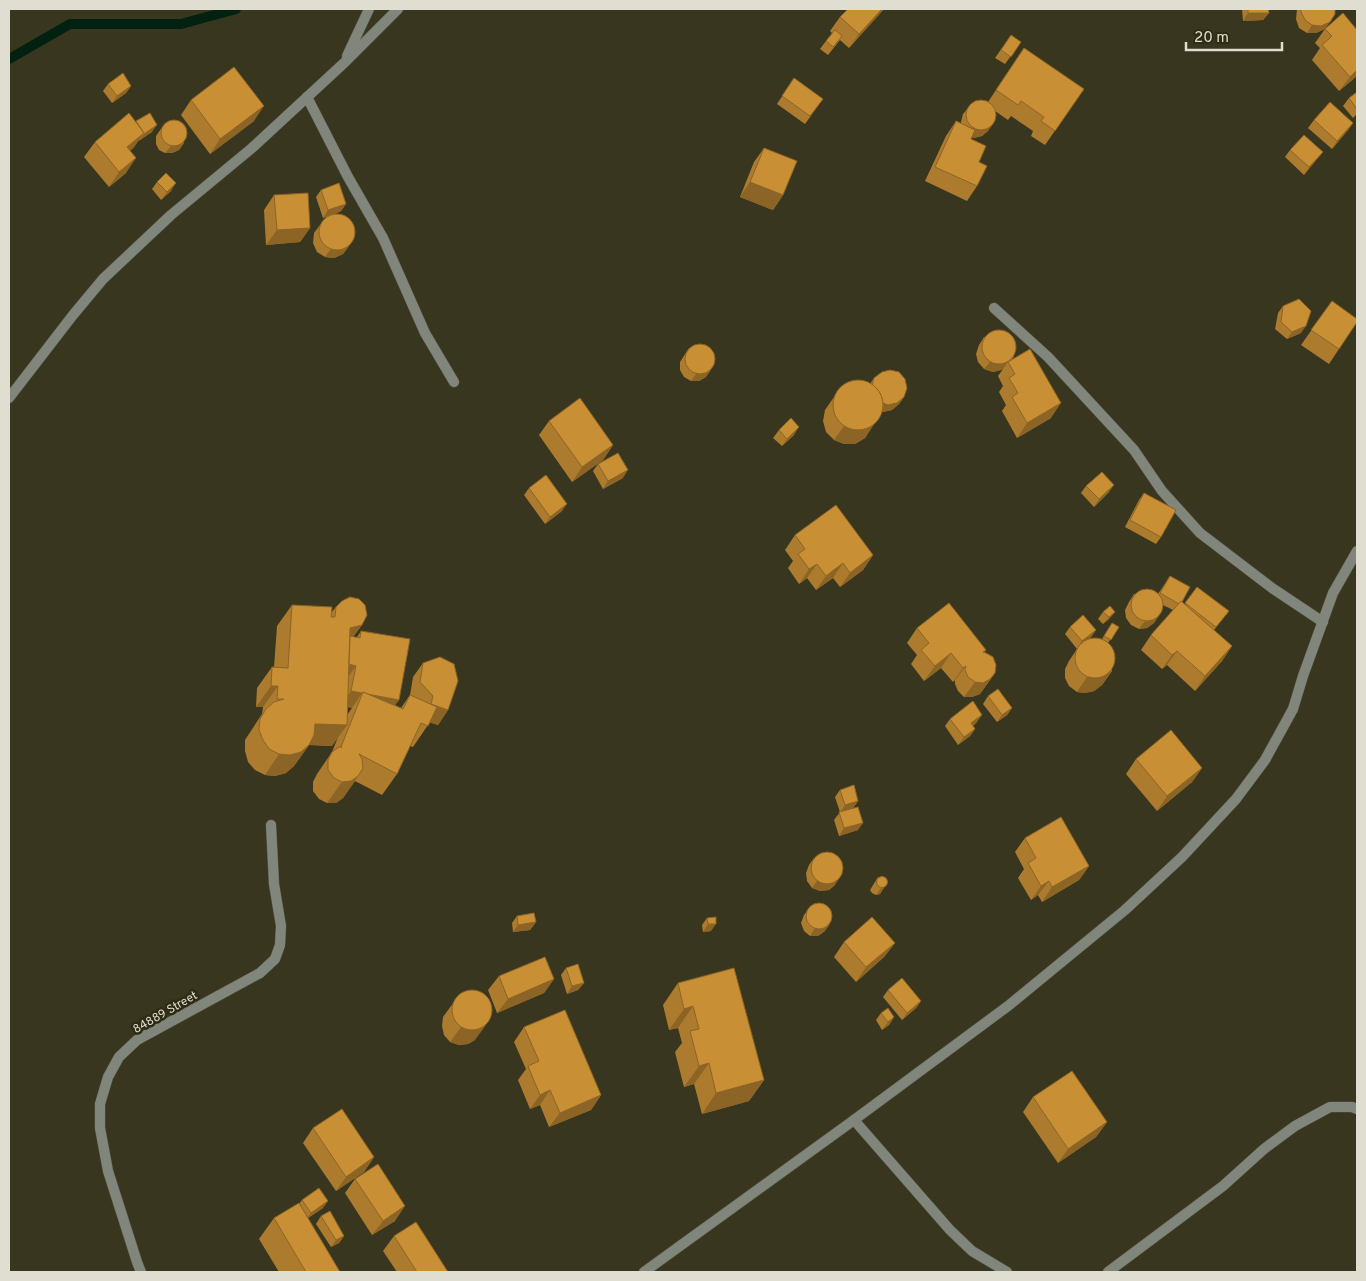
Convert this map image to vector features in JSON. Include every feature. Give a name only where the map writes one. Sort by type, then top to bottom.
[{"type":"street","points":[[344,63],[369,9]]},
{"type":"street","points":[[9,398],[103,278],[171,215],[252,148],[344,63],[398,9]]},
{"type":"street","points":[[307,97],[348,177],[383,238],[425,333],[454,382]]},
{"type":"street","points":[[994,308],[1048,357],[1128,443],[1162,491],[1200,533],[1272,588],[1323,622]]},
{"type":"street","points":[[644,1272],[1008,1006],[1125,910],[1189,850],[1236,800],[1265,760],[1293,709],[1333,593],[1357,551]]},
{"type":"street","name":"84889 Street","points":[[141,1272],[108,1171],[100,1128],[100,1104],[108,1077],[119,1057],[137,1040],[260,973],[275,959],[280,945],[281,926],[274,884],[271,825]]},
{"type":"street","points":[[1108,1272],[1223,1186],[1264,1149],[1295,1126],[1330,1107],[1352,1107],[1357,1109]]},
{"type":"street","points":[[854,1120],[950,1230],[972,1251],[1006,1272]]},
{"type":"building","points":[[848,9],[882,9],[859,34],[840,17]]},
{"type":"building","points":[[1248,9],[1268,9],[1269,13],[1248,13]]},
{"type":"building","points":[[1301,9],[1335,9],[1335,14],[1330,22],[1321,26],[1312,25],[1305,20]]},
{"type":"building","points":[[1343,13],[1357,30],[1357,70],[1350,77],[1322,45],[1332,36],[1325,29]]},
{"type":"building","points":[[835,30],[842,36],[833,47],[826,41]]},
{"type":"building","points":[[1011,35],[1021,42],[1011,57],[1001,50]]},
{"type":"building","points":[[1024,48],[1084,89],[1055,131],[1041,121],[1044,117],[1021,101],[1018,105],[996,90]]},
{"type":"building","points":[[234,67],[264,106],[220,139],[191,100]]},
{"type":"building","points":[[123,73],[131,86],[117,96],[108,84]]},
{"type":"building","points":[[794,78],[823,99],[810,116],[782,96]]},
{"type":"building","points":[[1357,92],[1357,109],[1349,98]]},
{"type":"building","points":[[981,100],[991,105],[996,115],[991,125],[981,130],[971,125],[966,115],[971,105]]},
{"type":"building","points":[[1330,102],[1353,123],[1337,141],[1314,120]]},
{"type":"building","points":[[129,113],[144,133],[127,147],[136,158],[119,172],[95,142]]},
{"type":"building","points":[[150,113],[157,125],[144,134],[136,121]]},
{"type":"building","points":[[174,120],[183,124],[187,133],[183,142],[174,146],[165,142],[161,133],[165,124]]},
{"type":"building","points":[[956,121],[975,130],[971,139],[986,146],[979,162],[987,166],[977,186],[935,167]]},
{"type":"building","points":[[1304,135],[1323,152],[1309,167],[1290,150]]},
{"type":"building","points":[[764,148],[797,161],[783,195],[750,182]]},
{"type":"building","points":[[166,173],[176,183],[167,192],[157,182]]},
{"type":"building","points":[[339,183],[346,204],[328,210],[321,190]]},
{"type":"building","points":[[308,193],[310,228],[277,230],[274,195]]},
{"type":"building","points":[[337,214],[344,215],[350,219],[354,225],[354,239],[350,245],[344,249],[337,250],[330,249],[324,245],[320,239],[319,232],[320,225],[324,219],[330,215]]},
{"type":"building","points":[[1299,299],[1311,311],[1306,326],[1292,332],[1281,322],[1283,306]]},
{"type":"building","points":[[1332,301],[1357,319],[1357,322],[1339,349],[1311,330]]},
{"type":"building","points":[[999,330],[1006,331],[1011,335],[1015,340],[1015,354],[1011,359],[1006,363],[999,364],[992,363],[987,359],[983,354],[982,347],[983,340],[987,335],[992,331]]},
{"type":"building","points":[[700,344],[711,348],[715,359],[711,370],[700,374],[689,370],[685,359],[689,348]]},
{"type":"building","points":[[1030,349],[1061,403],[1027,423],[1012,397],[1018,393],[1009,378],[1015,374],[1008,362]]},
{"type":"building","points":[[890,370],[899,372],[905,379],[907,388],[904,397],[897,403],[888,405],[883,403],[880,393],[872,385],[874,378],[882,372]]},
{"type":"building","points":[[858,380],[867,382],[878,391],[883,405],[881,414],[872,425],[858,430],[849,428],[838,419],[833,405],[835,396],[844,385]]},
{"type":"building","points":[[580,398],[613,445],[582,467],[549,421]]},
{"type":"building","points":[[791,418],[799,427],[787,439],[779,430]]},
{"type":"building","points":[[618,453],[628,470],[608,481],[598,464]]},
{"type":"building","points":[[1102,472],[1114,485],[1099,499],[1086,486]]},
{"type":"building","points":[[546,475],[567,504],[550,517],[529,488]]},
{"type":"building","points":[[1144,493],[1176,510],[1161,537],[1130,520]]},
{"type":"building","points":[[836,505],[873,555],[850,573],[843,563],[826,576],[817,564],[809,569],[798,554],[805,549],[795,535]]},
{"type":"building","points":[[1170,576],[1190,587],[1179,604],[1160,593]]},
{"type":"building","points":[[1197,587],[1229,611],[1216,627],[1185,603]]},
{"type":"building","points":[[1147,589],[1159,593],[1163,605],[1159,617],[1147,621],[1135,617],[1131,605],[1135,593]]},
{"type":"building","points":[[350,597],[359,599],[365,605],[367,615],[362,625],[350,628],[347,725],[315,724],[314,735],[309,745],[301,752],[290,755],[279,754],[269,749],[259,730],[260,719],[266,709],[274,702],[284,699],[277,699],[278,686],[271,686],[272,667],[288,668],[292,605],[332,607],[331,617],[335,617],[336,607]]},
{"type":"building","points":[[1181,601],[1232,646],[1205,676],[1177,651],[1172,655],[1151,635]]},
{"type":"building","points":[[949,603],[986,650],[983,652],[993,657],[996,665],[995,673],[983,683],[975,682],[968,677],[965,670],[966,666],[963,668],[951,653],[935,666],[921,650],[929,643],[917,628]]},
{"type":"building","points":[[1110,606],[1115,612],[1109,617],[1103,612]]},
{"type":"building","points":[[1083,615],[1096,630],[1082,641],[1070,627]]},
{"type":"building","points":[[1112,623],[1119,627],[1111,640],[1104,636]]},
{"type":"building","points":[[361,631],[410,639],[399,700],[351,691],[356,666],[349,664],[350,636],[360,638]]},
{"type":"building","points":[[1099,638],[1106,641],[1112,647],[1115,658],[1114,666],[1106,675],[1099,678],[1091,678],[1084,675],[1076,666],[1075,654],[1078,647],[1087,639]]},
{"type":"building","points":[[440,657],[454,664],[458,681],[448,710],[431,704],[433,696],[420,682],[423,663]]},
{"type":"building","points":[[998,689],[1012,708],[1002,715],[988,696]]},
{"type":"building","points":[[363,692],[403,709],[410,695],[437,707],[428,726],[421,723],[397,774],[359,754],[362,759],[363,768],[358,776],[351,781],[342,782],[334,778],[328,770],[328,760],[332,752],[341,747]]},
{"type":"building","points":[[973,701],[982,715],[971,723],[975,729],[964,737],[950,719]]},
{"type":"building","points":[[1171,730],[1202,768],[1167,796],[1136,759]]},
{"type":"building","points":[[854,785],[858,801],[845,805],[840,790]]},
{"type":"building","points":[[858,807],[863,823],[844,828],[839,812]]},
{"type":"building","points":[[1061,817],[1089,866],[1052,887],[1049,881],[1041,886],[1028,863],[1036,858],[1025,838]]},
{"type":"building","points":[[827,852],[833,853],[838,857],[842,862],[842,874],[838,879],[833,883],[827,884],[821,883],[816,879],[812,874],[811,868],[812,862],[816,857],[821,853]]},
{"type":"building","points":[[882,876],[888,882],[882,888],[876,882]]},
{"type":"building","points":[[819,903],[828,907],[832,916],[828,925],[819,929],[810,925],[806,916],[810,907]]},
{"type":"building","points":[[534,913],[536,922],[518,925],[517,916]]},
{"type":"building","points":[[716,917],[716,924],[708,924],[707,918]]},
{"type":"building","points":[[872,917],[895,943],[866,967],[844,942]]},
{"type":"building","points":[[545,957],[554,979],[508,999],[499,976]]},
{"type":"building","points":[[578,964],[584,983],[572,986],[566,968]]},
{"type":"building","points":[[734,968],[764,1080],[716,1093],[709,1063],[699,1066],[690,1031],[699,1029],[693,1006],[684,1009],[678,983]]},
{"type":"building","points":[[902,978],[921,1001],[907,1013],[888,990]]},
{"type":"building","points":[[468,990],[476,990],[483,993],[489,999],[492,1010],[489,1021],[483,1027],[476,1030],[468,1030],[461,1027],[455,1021],[452,1014],[452,1006],[455,999],[461,993]]},
{"type":"building","points":[[888,1008],[894,1017],[888,1022],[881,1013]]},
{"type":"building","points":[[565,1010],[601,1095],[560,1113],[550,1090],[540,1095],[528,1066],[539,1061],[524,1027]]},
{"type":"building","points":[[1072,1071],[1107,1122],[1068,1149],[1033,1097]]},
{"type":"building","points":[[342,1109],[374,1157],[346,1177],[313,1128]]},
{"type":"building","points":[[378,1164],[405,1206],[383,1221],[355,1179]]},
{"type":"building","points":[[319,1188],[328,1201],[311,1213],[302,1200]]},
{"type":"building","points":[[299,1203],[340,1272],[306,1272],[274,1218]]},
{"type":"building","points":[[330,1211],[344,1236],[336,1240],[321,1216]]},
{"type":"building","points":[[416,1222],[448,1272],[417,1272],[394,1236]]},
{"type":"waterway","points":[[9,59],[70,24],[181,24],[236,9]]}]
